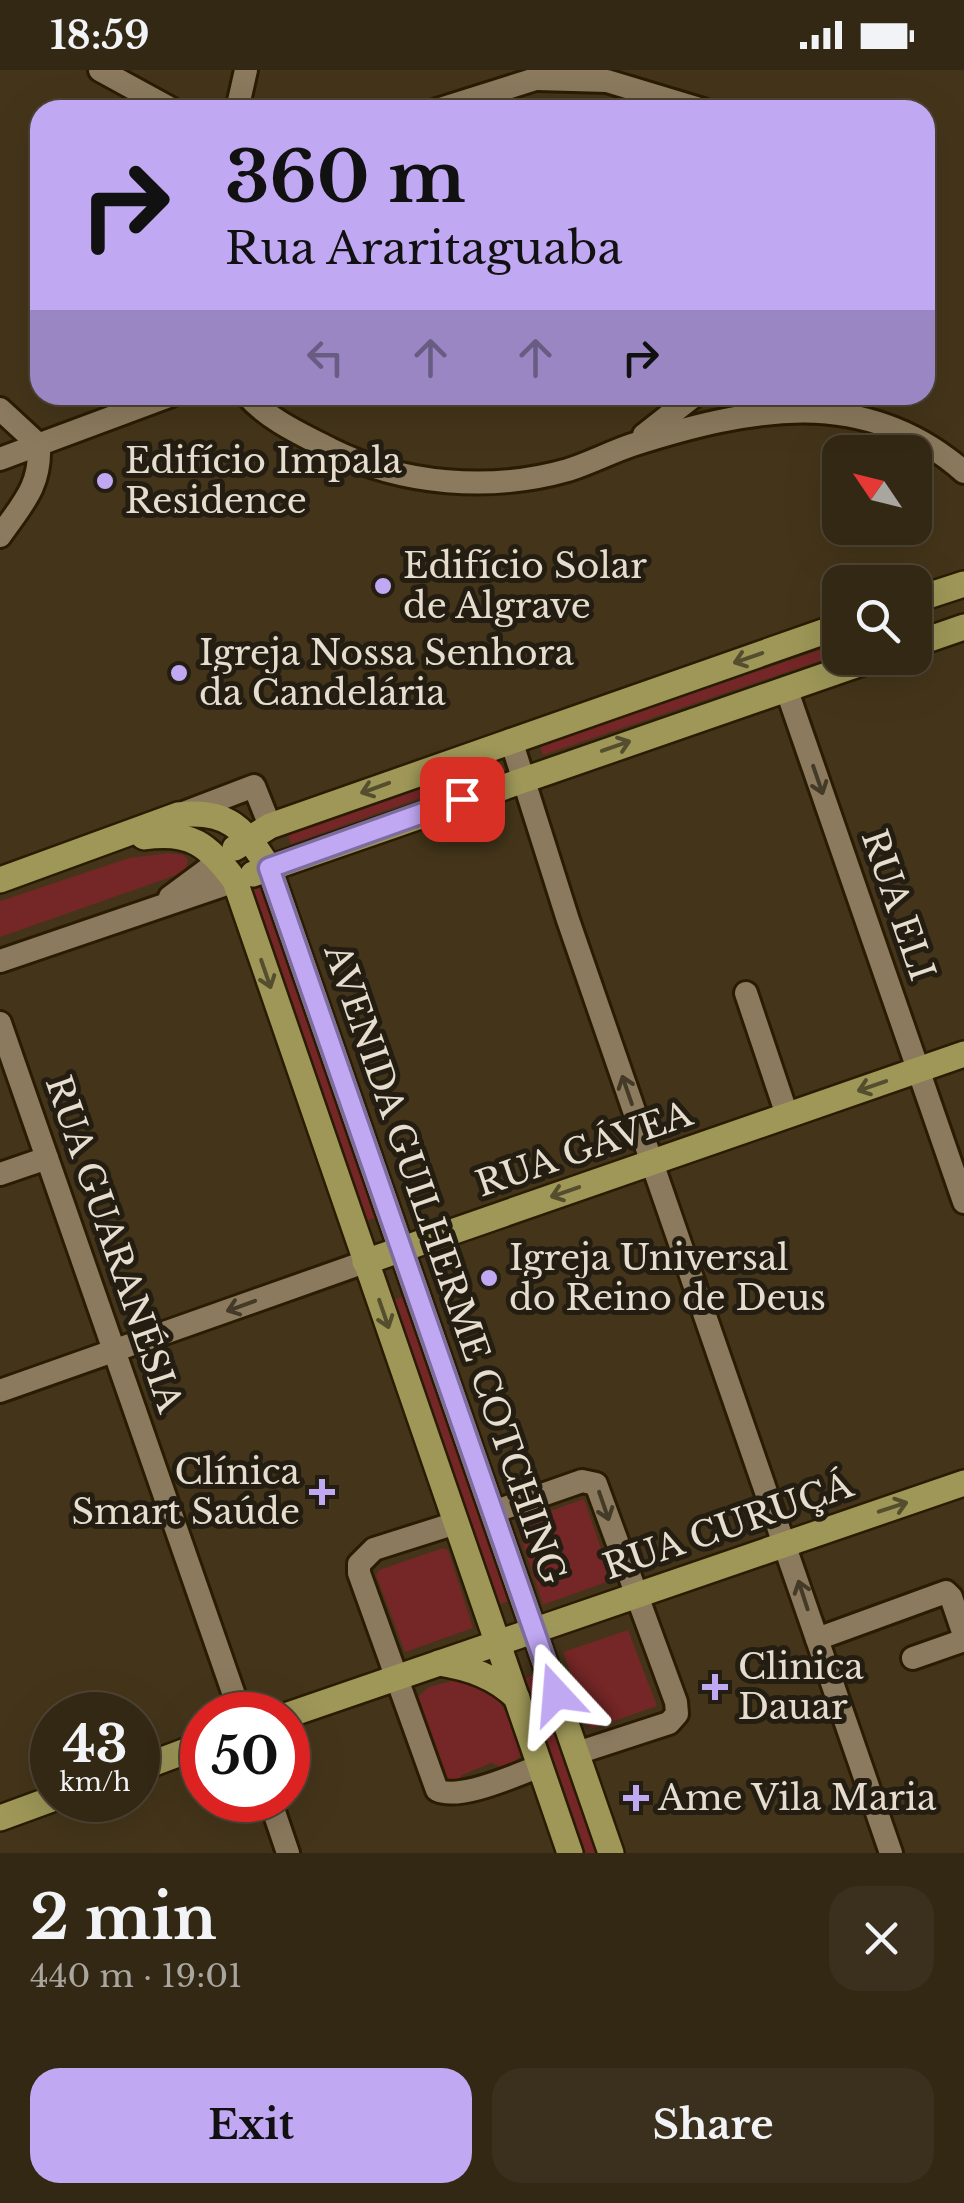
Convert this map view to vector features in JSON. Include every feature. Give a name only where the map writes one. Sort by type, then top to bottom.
[{"type":"main road","points":[[932,594],[964,584]]},
{"type":"main road","points":[[932,638],[964,628]]},
{"type":"main road","points":[[227,871],[259,832],[822,632]]},
{"type":"main road","points":[[227,871],[269,868],[825,675]]},
{"type":"main road","points":[[0,880],[178,815],[205,812],[259,832]]},
{"type":"main road","name":"AVENIDA GUILHERME COTCHING","points":[[259,832],[611,1853]]},
{"type":"main road","points":[[114,840],[178,836],[204,846],[227,871]]},
{"type":"main road","name":"AVENIDA GUILHERME COTCHING","points":[[227,871],[570,1853]]},
{"type":"main road","name":"RUA GÁVEA","points":[[365,1262],[964,1054]]},
{"type":"main road","name":"RUA CURUÇÁ","points":[[310,1708],[964,1483]]},
{"type":"main road","points":[[439,1663],[474,1670],[517,1698]]},
{"type":"main road","points":[[0,1818],[30,1807]]},
{"type":"street","points":[[100,70],[156,100]]},
{"type":"street","points":[[239,100],[246,70]]},
{"type":"street","points":[[469,100],[561,70]]},
{"type":"street","points":[[537,79],[589,74],[671,100]]},
{"type":"street","points":[[0,459],[145,405]]},
{"type":"street","points":[[259,405],[278,420],[346,457],[414,476],[482,483],[568,470],[629,446],[716,420],[790,410],[834,411],[905,434],[928,445],[964,472]]},
{"type":"street","points":[[629,446],[682,405]]},
{"type":"street","points":[[0,409],[39,444],[40,467],[37,480],[0,536]]},
{"type":"street","name":"RUA ELI","points":[[786,688],[964,1202]]},
{"type":"street","points":[[511,740],[568,920],[892,1853]]},
{"type":"street","points":[[178,815],[254,786],[259,832]]},
{"type":"street","points":[[0,961],[172,904],[227,871]]},
{"type":"street","points":[[746,994],[787,1115]]},
{"type":"street","name":"RUA GUARANÉSIA","points":[[0,1023],[233,1692]]},
{"type":"street","points":[[0,1174],[47,1158]]},
{"type":"street","name":"RUA GÁVEA","points":[[0,1390],[365,1262]]},
{"type":"street","points":[[494,1512],[582,1480],[596,1484],[676,1702],[677,1714],[669,1724],[577,1753]]},
{"type":"street","points":[[456,1523],[374,1549],[360,1564],[359,1573],[432,1784],[442,1793],[460,1793],[540,1766]]},
{"type":"street","points":[[818,1639],[944,1592],[951,1597],[964,1637],[913,1658]]},
{"type":"street","points":[[277,1822],[288,1853]]},
{"type":"shaded area","points":[[822,649],[822,660],[543,755],[540,746]]},
{"type":"shaded area","points":[[491,763],[494,772],[291,844],[288,835]]},
{"type":"shaded area","points":[[183,855],[188,860],[185,872],[0,937],[0,901],[129,858]]},
{"type":"shaded area","points":[[262,887],[375,1218],[366,1221],[253,890]]},
{"type":"shaded area","points":[[402,1297],[509,1601],[500,1604],[393,1300]]},
{"type":"shaded area","points":[[584,1499],[612,1580],[543,1605],[516,1523]]},
{"type":"shaded area","points":[[443,1548],[448,1550],[473,1628],[405,1652],[376,1575],[379,1570]]},
{"type":"shaded area","points":[[628,1630],[657,1706],[590,1729],[563,1652]]},
{"type":"shaded area","points":[[534,1675],[596,1853],[586,1853],[525,1678]]},
{"type":"shaded area","points":[[455,1680],[471,1682],[493,1694],[507,1715],[521,1755],[507,1769],[491,1763],[462,1775],[455,1787],[444,1785],[413,1701],[429,1687]]},
{"type":"place","name":"Edifício Impala Residence","points":[[105,481]]},
{"type":"place","name":"Edifício Solar de Algrave","points":[[383,586]]},
{"type":"place","name":"Igreja Nossa Senhora da Candelária","points":[[179,673]]},
{"type":"place","name":"Igreja Universal do Reino de Deus","points":[[489,1278]]},
{"type":"place","name":"Clínica Smart Saúde","points":[[322,1492]]},
{"type":"place","name":"Clinica Dauar","points":[[715,1687]]},
{"type":"place","name":"Ame Vila Maria","points":[[636,1798]]},
{"type":"route","points":[[462,799],[269,868],[556,1694]]}]
